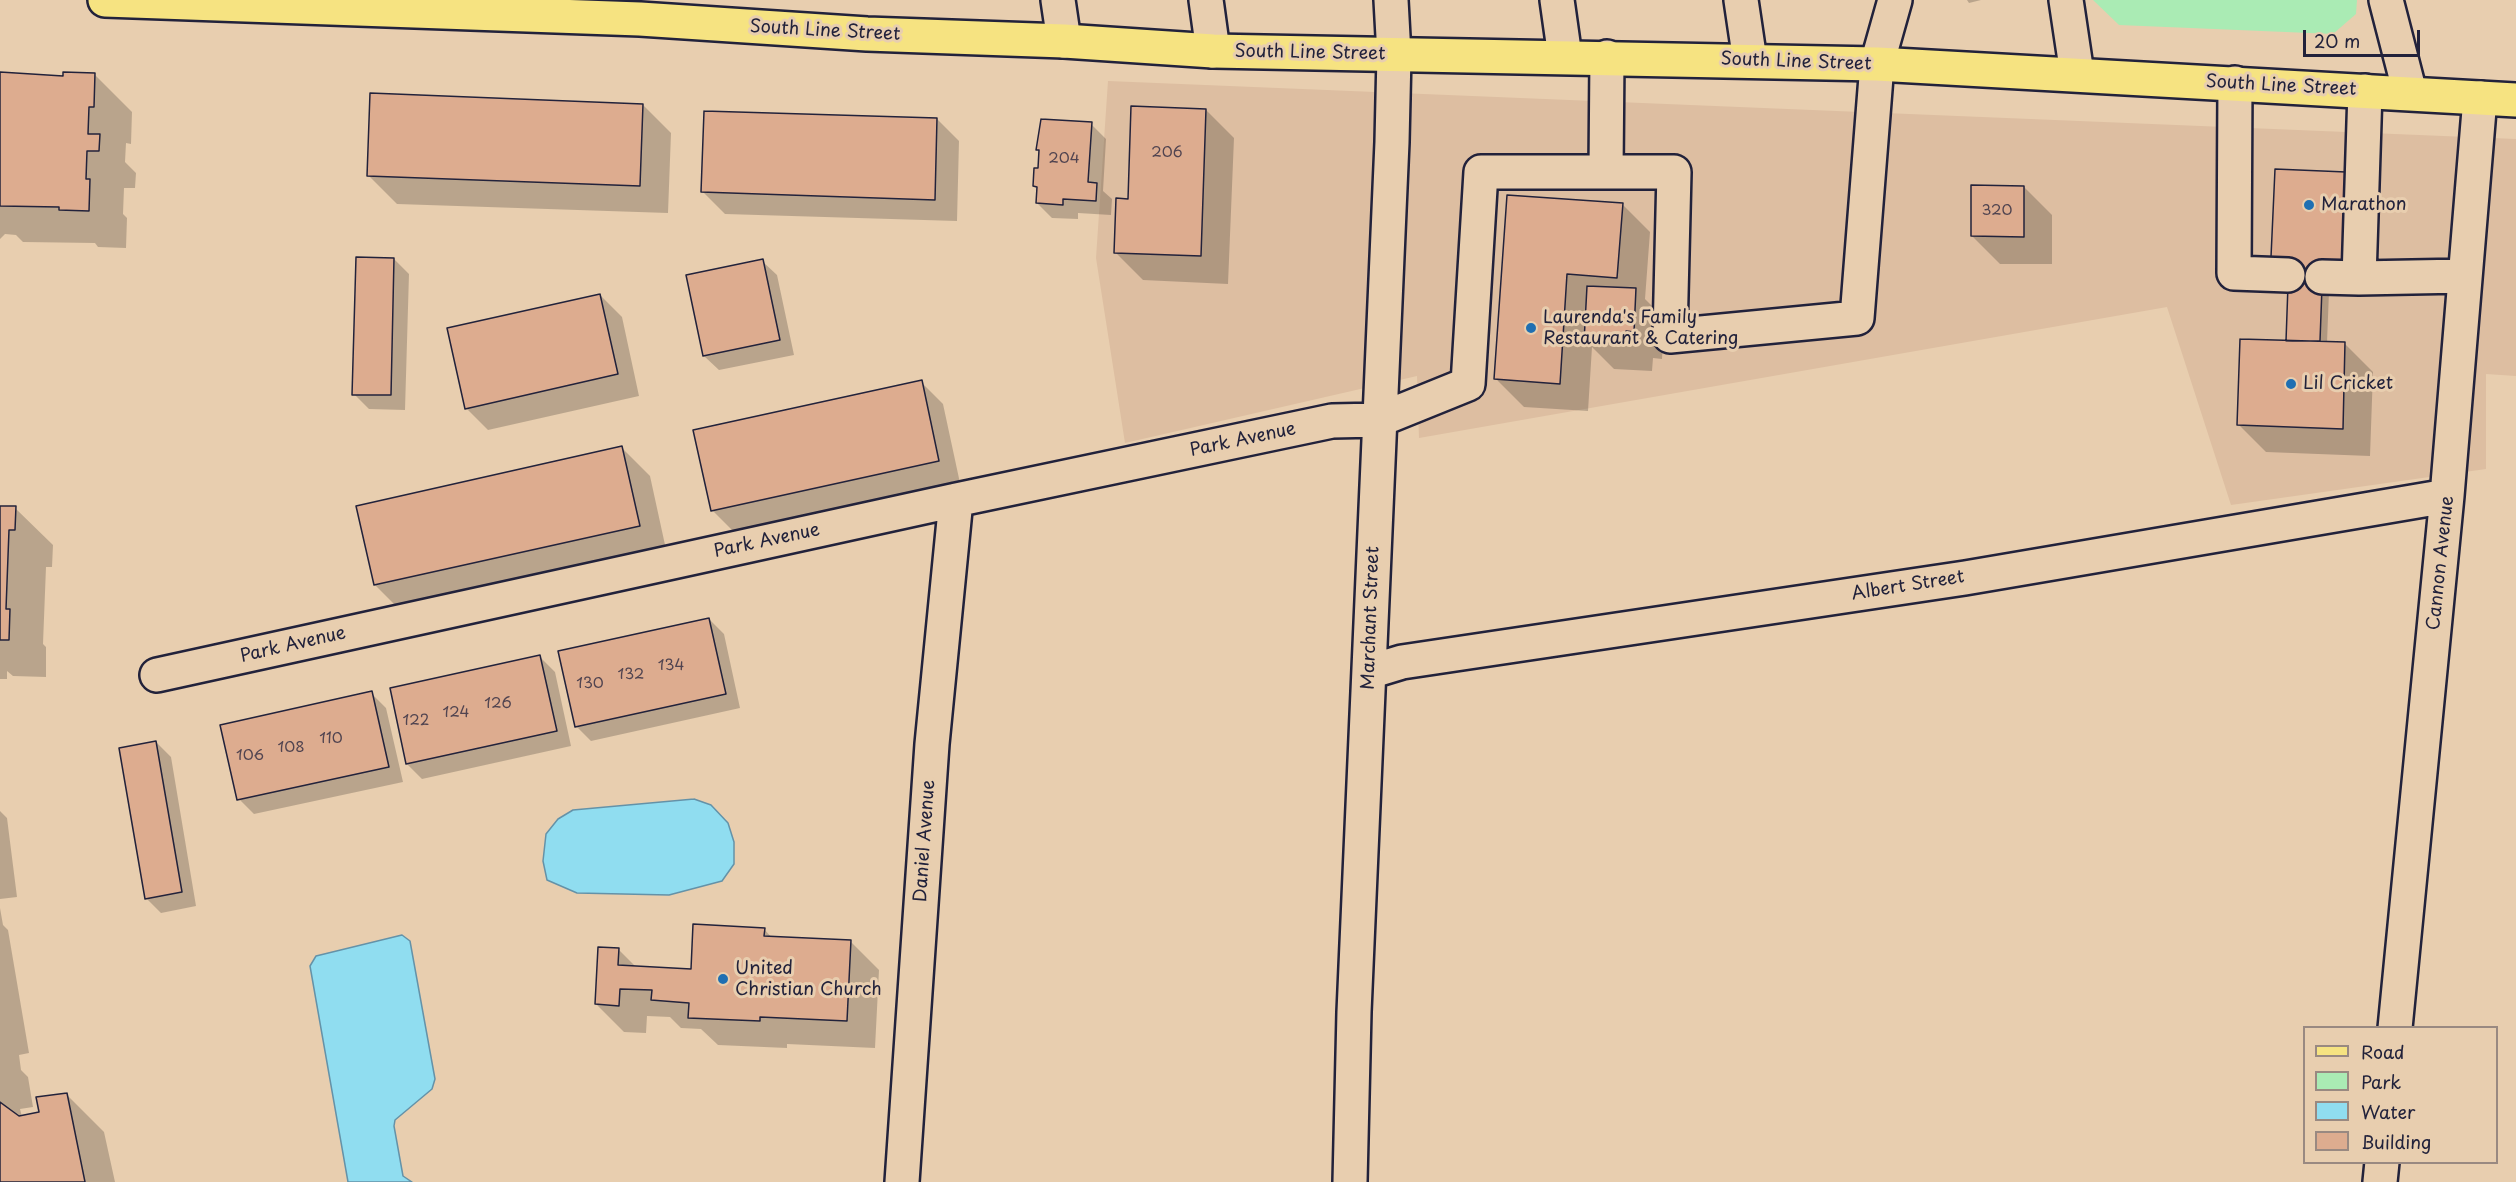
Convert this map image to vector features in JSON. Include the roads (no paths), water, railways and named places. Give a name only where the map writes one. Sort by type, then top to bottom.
[{"type":"main road","name":"South Line Street","points":[[105,0],[675,11],[867,34],[1064,40],[1213,51],[1877,64],[2516,100]]},
{"type":"street","points":[[1058,0],[1064,40]]},
{"type":"street","points":[[1206,0],[1213,51]]},
{"type":"street","name":"Marchant Street","points":[[1350,1182],[1394,55],[1391,0]]},
{"type":"street","points":[[1557,0],[1565,57]]},
{"type":"street","points":[[1741,0],[1750,61]]},
{"type":"street","points":[[1379,420],[1468,384],[1481,172],[1674,172],[1670,336],[1857,318],[1877,64],[1895,0]]},
{"type":"street","points":[[2066,0],[2077,74]]},
{"type":"street","points":[[2386,0],[2410,93]]},
{"type":"street","points":[[1605,171],[1607,57]]},
{"type":"street","points":[[2235,83],[2234,273],[2288,275]]},
{"type":"street","points":[[2359,278],[2365,91]]},
{"type":"street","name":"Cannon Avenue","points":[[2395,1026],[2447,496],[2480,98]]},
{"type":"street","points":[[2322,277],[2465,276]]},
{"type":"street","name":"Park Avenue","points":[[157,675],[956,500],[1332,421],[1379,420]]},
{"type":"street","name":"Albert Street","points":[[1369,672],[1402,663],[1965,578],[2447,496]]},
{"type":"street","name":"Daniel Avenue","points":[[902,1182],[932,744],[956,500]]},
{"type":"street","points":[[2380,1182],[2382,1164]]},
{"type":"water","points":[[694,799],[711,805],[728,823],[734,842],[734,864],[722,881],[669,895],[577,893],[547,880],[543,861],[546,834],[558,819],[573,810]]},
{"type":"water","points":[[402,935],[410,941],[435,1079],[432,1089],[395,1120],[394,1126],[403,1176],[412,1182],[348,1182],[310,966],[316,956]]},
{"type":"place","name":"Marathon","points":[[2309,205]]},
{"type":"place","name":"Laurenda's Family Restaurant & Catering","points":[[1531,328]]},
{"type":"place","name":"Lil Cricket","points":[[2291,384]]},
{"type":"place","name":"United Christian Church","points":[[723,979]]}]
